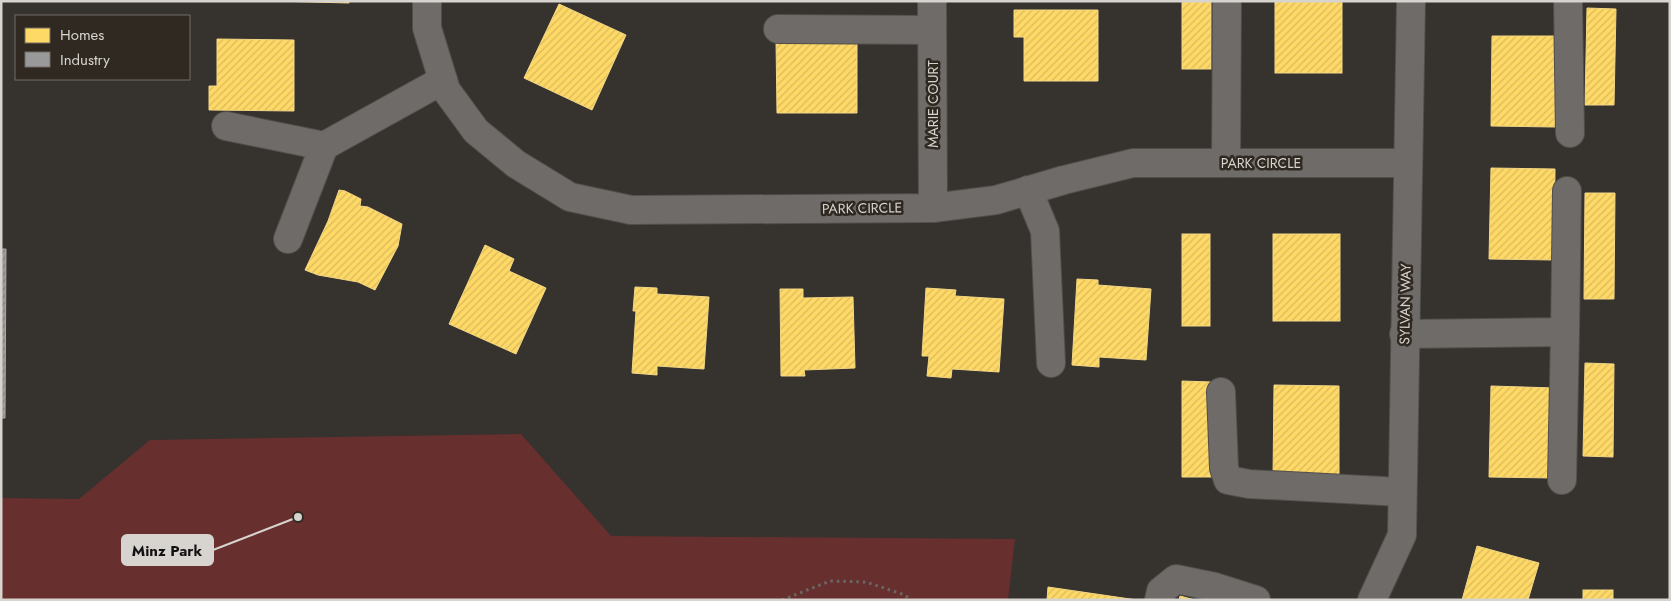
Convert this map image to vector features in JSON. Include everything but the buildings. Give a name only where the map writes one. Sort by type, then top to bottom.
[{"type":"street","name":"PARK CIRCLE","points":[[427,1],[428,28],[446,90],[476,131],[516,164],[570,197],[631,210],[933,208],[996,200],[1132,164],[1407,163]]},
{"type":"street","name":"MARIE COURT","points":[[932,1],[933,208]]},
{"type":"street","name":"SYLVAN WAY","points":[[1372,600],[1402,535],[1411,1]]},
{"type":"street","points":[[1568,1],[1570,133]]},
{"type":"street","points":[[1226,163],[1227,5]]},
{"type":"street","points":[[778,29],[932,30]]},
{"type":"street","points":[[288,239],[324,146],[443,80]]},
{"type":"street","points":[[226,126],[324,146]]},
{"type":"street","points":[[1028,190],[1045,231],[1051,363]]},
{"type":"street","points":[[1562,480],[1567,191]]},
{"type":"street","points":[[1404,334],[1565,332]]},
{"type":"street","points":[[1221,392],[1224,468],[1228,480],[1249,484],[1402,492]]},
{"type":"street","points":[[1159,600],[1161,591],[1176,580],[1215,587],[1256,600]]},
{"type":"path","points":[[782,600],[830,582],[866,582],[905,595],[910,600]]},
{"type":"shaded area","points":[[521,434],[611,536],[1015,539],[1008,600],[1,600],[1,498],[79,499],[150,440]]},
{"type":"place","name":"Minz Park","points":[[298,517]]}]
